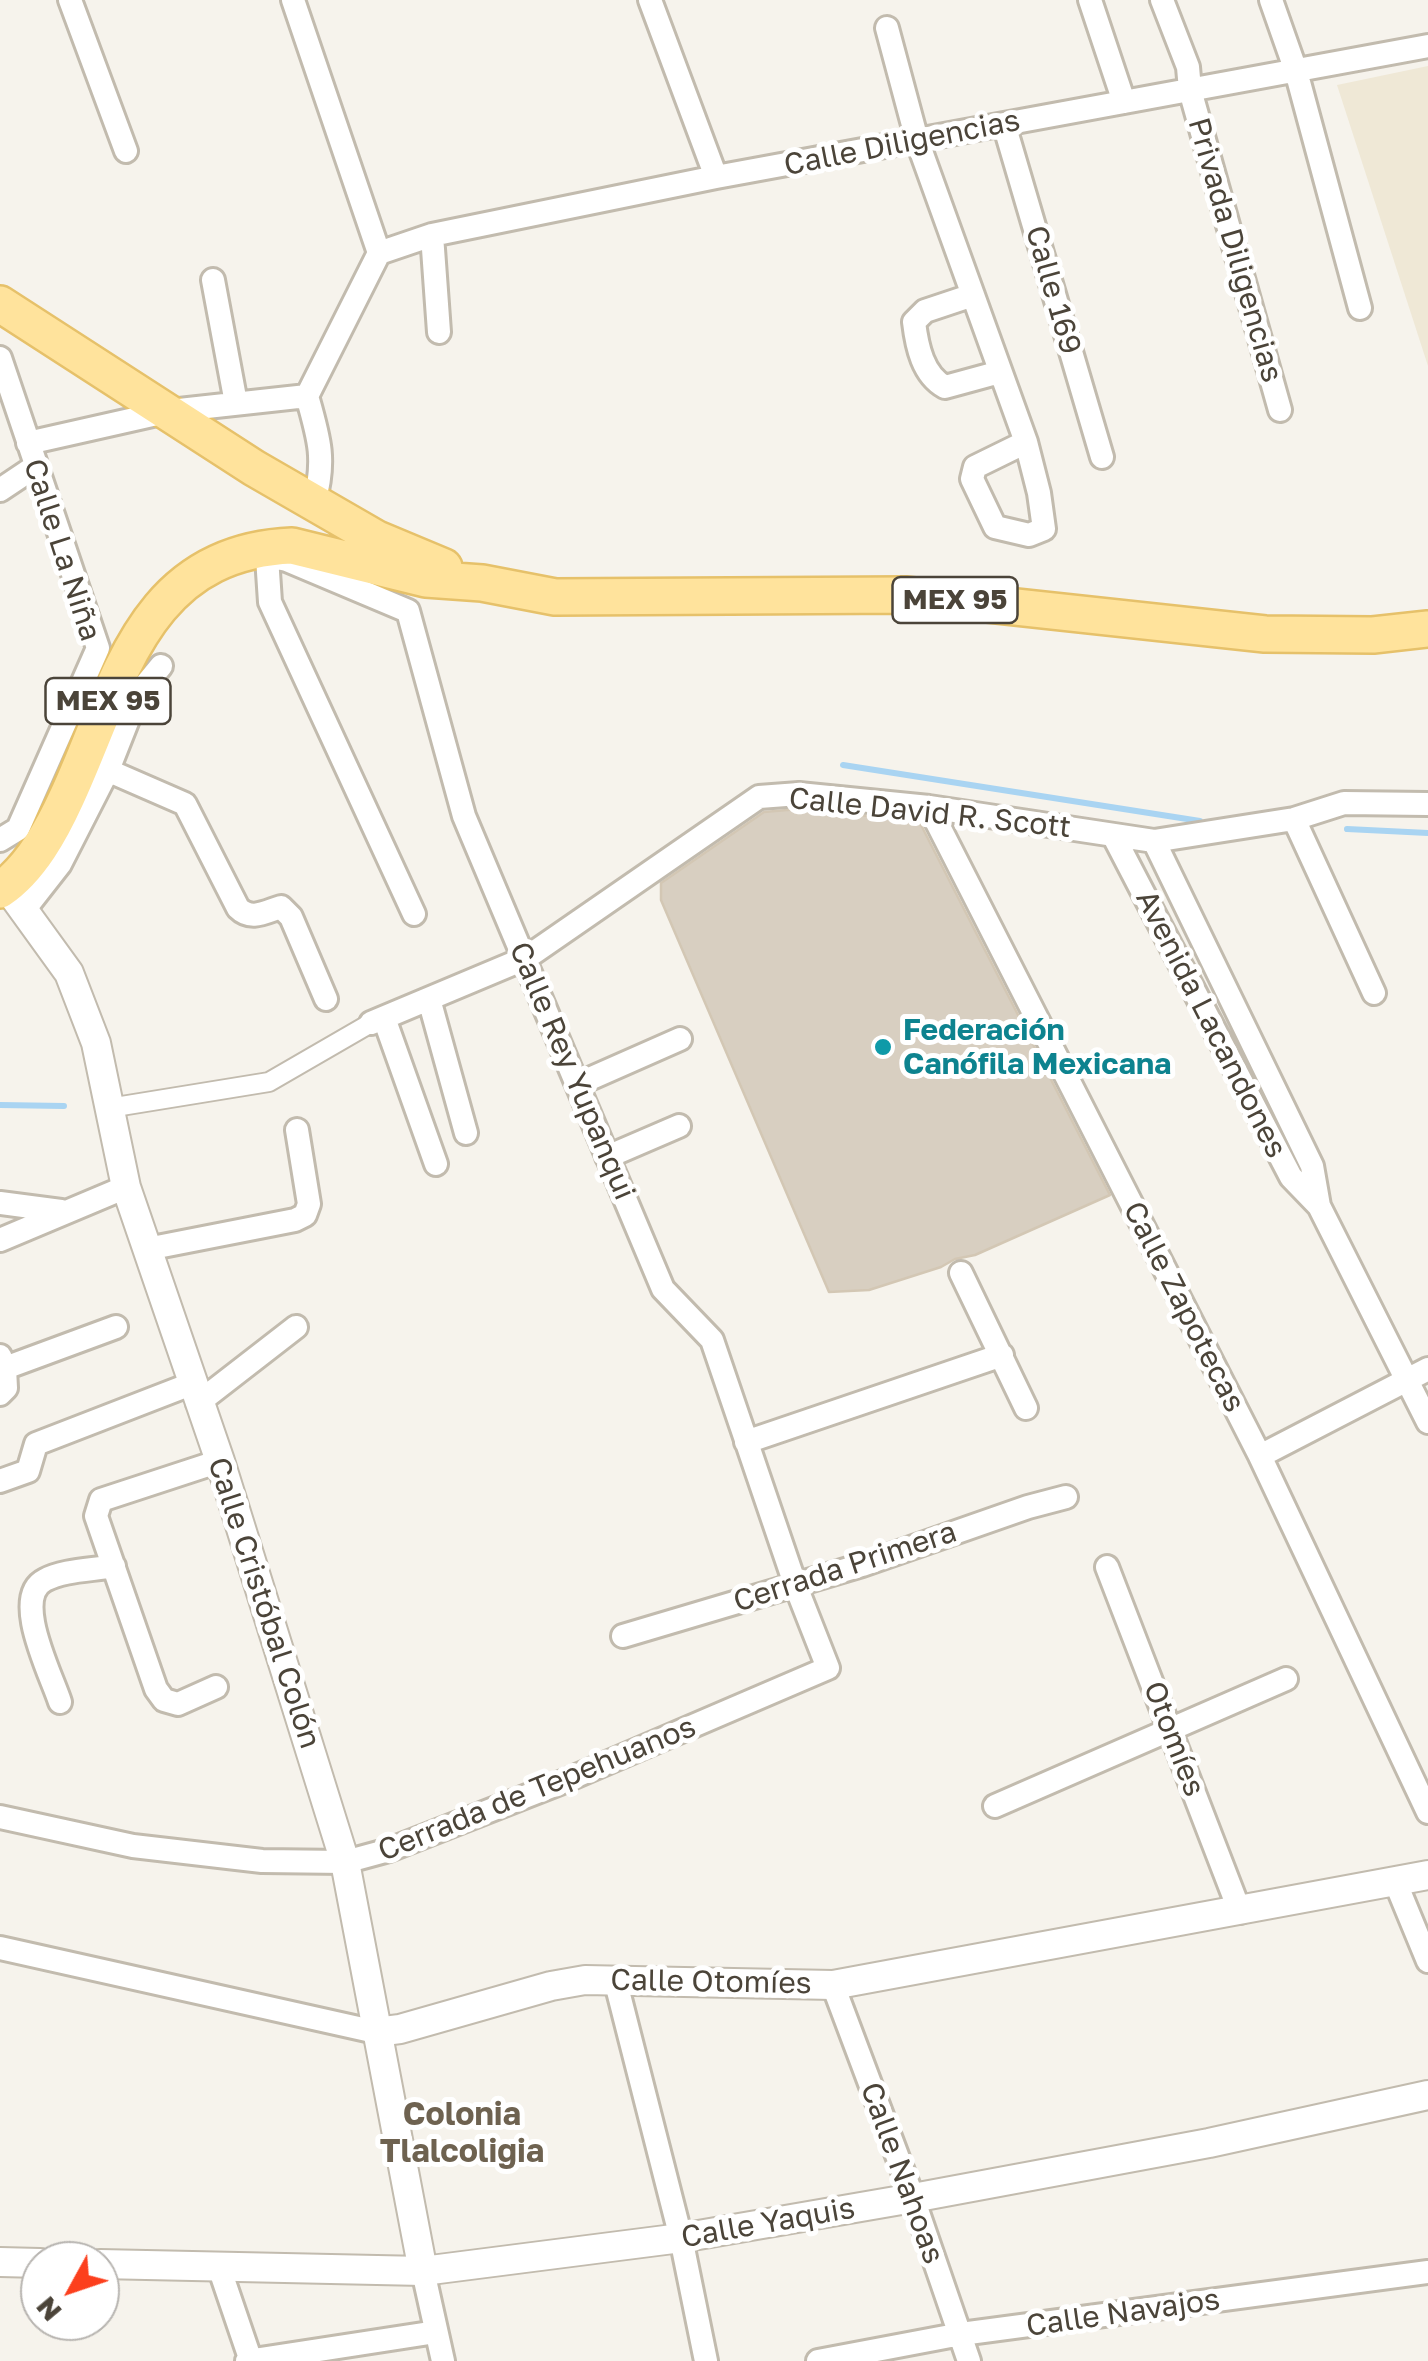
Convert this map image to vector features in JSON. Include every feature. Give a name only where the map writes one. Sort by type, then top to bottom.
[{"type":"main road","name":"MEX 95","points":[[0,304],[314,503],[377,539],[482,583]]},
{"type":"main road","points":[[265,552],[289,534],[314,503]]},
{"type":"main road","name":"MEX 95","points":[[7,891],[96,765],[123,667],[149,620],[169,594],[211,566],[292,546],[426,580],[482,583],[555,597],[905,595],[1265,634],[1374,635],[1428,630]]},
{"type":"street","points":[[70,0],[126,151]]},
{"type":"street","points":[[293,0],[379,253],[307,396],[321,444],[322,474],[314,503]]},
{"type":"street","points":[[650,0],[716,178]]},
{"type":"street","points":[[1090,0],[1124,102]]},
{"type":"street","name":"Privada Diligencias","points":[[1162,0],[1188,67],[1190,90],[1280,410]]},
{"type":"street","points":[[1270,0],[1296,71],[1360,308]]},
{"type":"street","points":[[886,28],[917,140],[1026,442]]},
{"type":"street","name":"Calle Diligencias","points":[[379,253],[432,236],[716,178],[1428,46]]},
{"type":"street","name":"Calle 169","points":[[1004,124],[1102,457]]},
{"type":"street","points":[[432,236],[439,332]]},
{"type":"street","points":[[213,280],[236,403]]},
{"type":"street","points":[[973,294],[925,311],[914,322],[917,343],[931,379],[945,387],[1000,372]]},
{"type":"street","name":"Calle La Niña","points":[[0,358],[98,648],[18,829],[0,840]]},
{"type":"street","points":[[28,443],[170,411],[307,396]]},
{"type":"street","points":[[0,490],[36,466]]},
{"type":"street","points":[[265,552],[270,602],[414,914]]},
{"type":"street","name":"Calle Rey Yupanqui","points":[[265,552],[408,611],[464,816],[663,1289],[712,1340],[795,1584],[828,1668]]},
{"type":"street","points":[[161,666],[138,694],[96,765],[185,804],[238,908],[254,916],[281,906],[292,917],[326,999]]},
{"type":"street","name":"Calle David R. Scott","points":[[378,1021],[526,958],[760,797],[799,794],[929,807],[1154,841],[1294,819],[1344,804],[1428,804]]},
{"type":"street","name":"Calle Zapotecas","points":[[929,807],[1260,1456],[1428,1812]]},
{"type":"street","points":[[1294,819],[1374,993]]},
{"type":"street","name":"Avenida Lacandones","points":[[1113,835],[1291,1177],[1318,1206],[1428,1422]]},
{"type":"street","name":"Avenida Lacandones","points":[[1154,841],[1312,1166],[1318,1206]]},
{"type":"street","name":"Calle Cristóbal Colón","points":[[7,891],[70,973],[96,1043],[126,1187],[220,1461],[345,1862],[443,2361]]},
{"type":"street","points":[[1171,944],[1199,932]]},
{"type":"street","points":[[430,999],[466,1133]]},
{"type":"street","points":[[1210,1021],[1236,1010]]},
{"type":"street","points":[[109,1108],[268,1082],[378,1021],[436,1164]]},
{"type":"street","points":[[578,1084],[680,1039]]},
{"type":"street","points":[[1258,1115],[1282,1104]]},
{"type":"street","points":[[607,1157],[679,1126]]},
{"type":"street","points":[[148,1249],[305,1215],[309,1204],[297,1130]]},
{"type":"street","points":[[0,1240],[126,1187]]},
{"type":"street","points":[[0,1204],[64,1212]]},
{"type":"street","points":[[960,1272],[1026,1408]]},
{"type":"street","points":[[0,1394],[6,1388],[2,1362],[116,1327]]},
{"type":"street","points":[[0,1481],[28,1471],[36,1444],[194,1393],[296,1327]]},
{"type":"street","points":[[746,1442],[1002,1355]]},
{"type":"street","points":[[1260,1456],[1428,1369]]},
{"type":"street","points":[[216,1687],[178,1704],[164,1700],[156,1689],[96,1516],[100,1500],[220,1461]]},
{"type":"street","name":"Cerrada Primera","points":[[623,1636],[1066,1497]]},
{"type":"street","points":[[60,1702],[28,1608],[32,1590],[46,1579],[114,1566]]},
{"type":"street","name":"Otomíes","points":[[1107,1566],[1240,1912]]},
{"type":"street","name":"Cerrada de Tepehuanos","points":[[0,1817],[134,1846],[262,1861],[345,1862],[389,1850],[560,1783],[828,1668]]},
{"type":"street","points":[[994,1806],[1286,1680]]},
{"type":"street","name":"Calle Otomíes","points":[[0,1948],[376,2032],[400,2030],[551,1986],[616,1979],[833,1985],[1428,1875]]},
{"type":"street","points":[[1395,1881],[1428,1961]]},
{"type":"street","points":[[616,1979],[681,2238],[706,2361]]},
{"type":"street","name":"Calle Nahoas","points":[[833,1985],[969,2361]]},
{"type":"street","name":"Calle Yaquis","points":[[120,2265],[423,2271],[681,2238],[1209,2143],[1428,2094]]},
{"type":"street","points":[[219,2267],[249,2361],[436,2332]]},
{"type":"street","name":"Calle Navajos","points":[[818,2361],[960,2334],[1428,2272]]},
{"type":"shaded area","points":[[1428,66],[1428,366],[1337,85]]},
{"type":"building","name":"Federación Canófila Mexicana","points":[[799,809],[919,821],[1110,1195],[941,1267],[869,1290],[829,1292],[661,900],[661,883],[764,812]]},
{"type":"waterway","points":[[843,765],[1200,821]]},
{"type":"waterway","points":[[1347,829],[1428,833]]},
{"type":"waterway","points":[[0,1105],[64,1106]]},
{"type":"place","name":"Federación Canófila Mexicana","points":[[883,1047]]},
{"type":"district","name":"Colonia Tlalcoligia","points":[[462,2134]]}]
